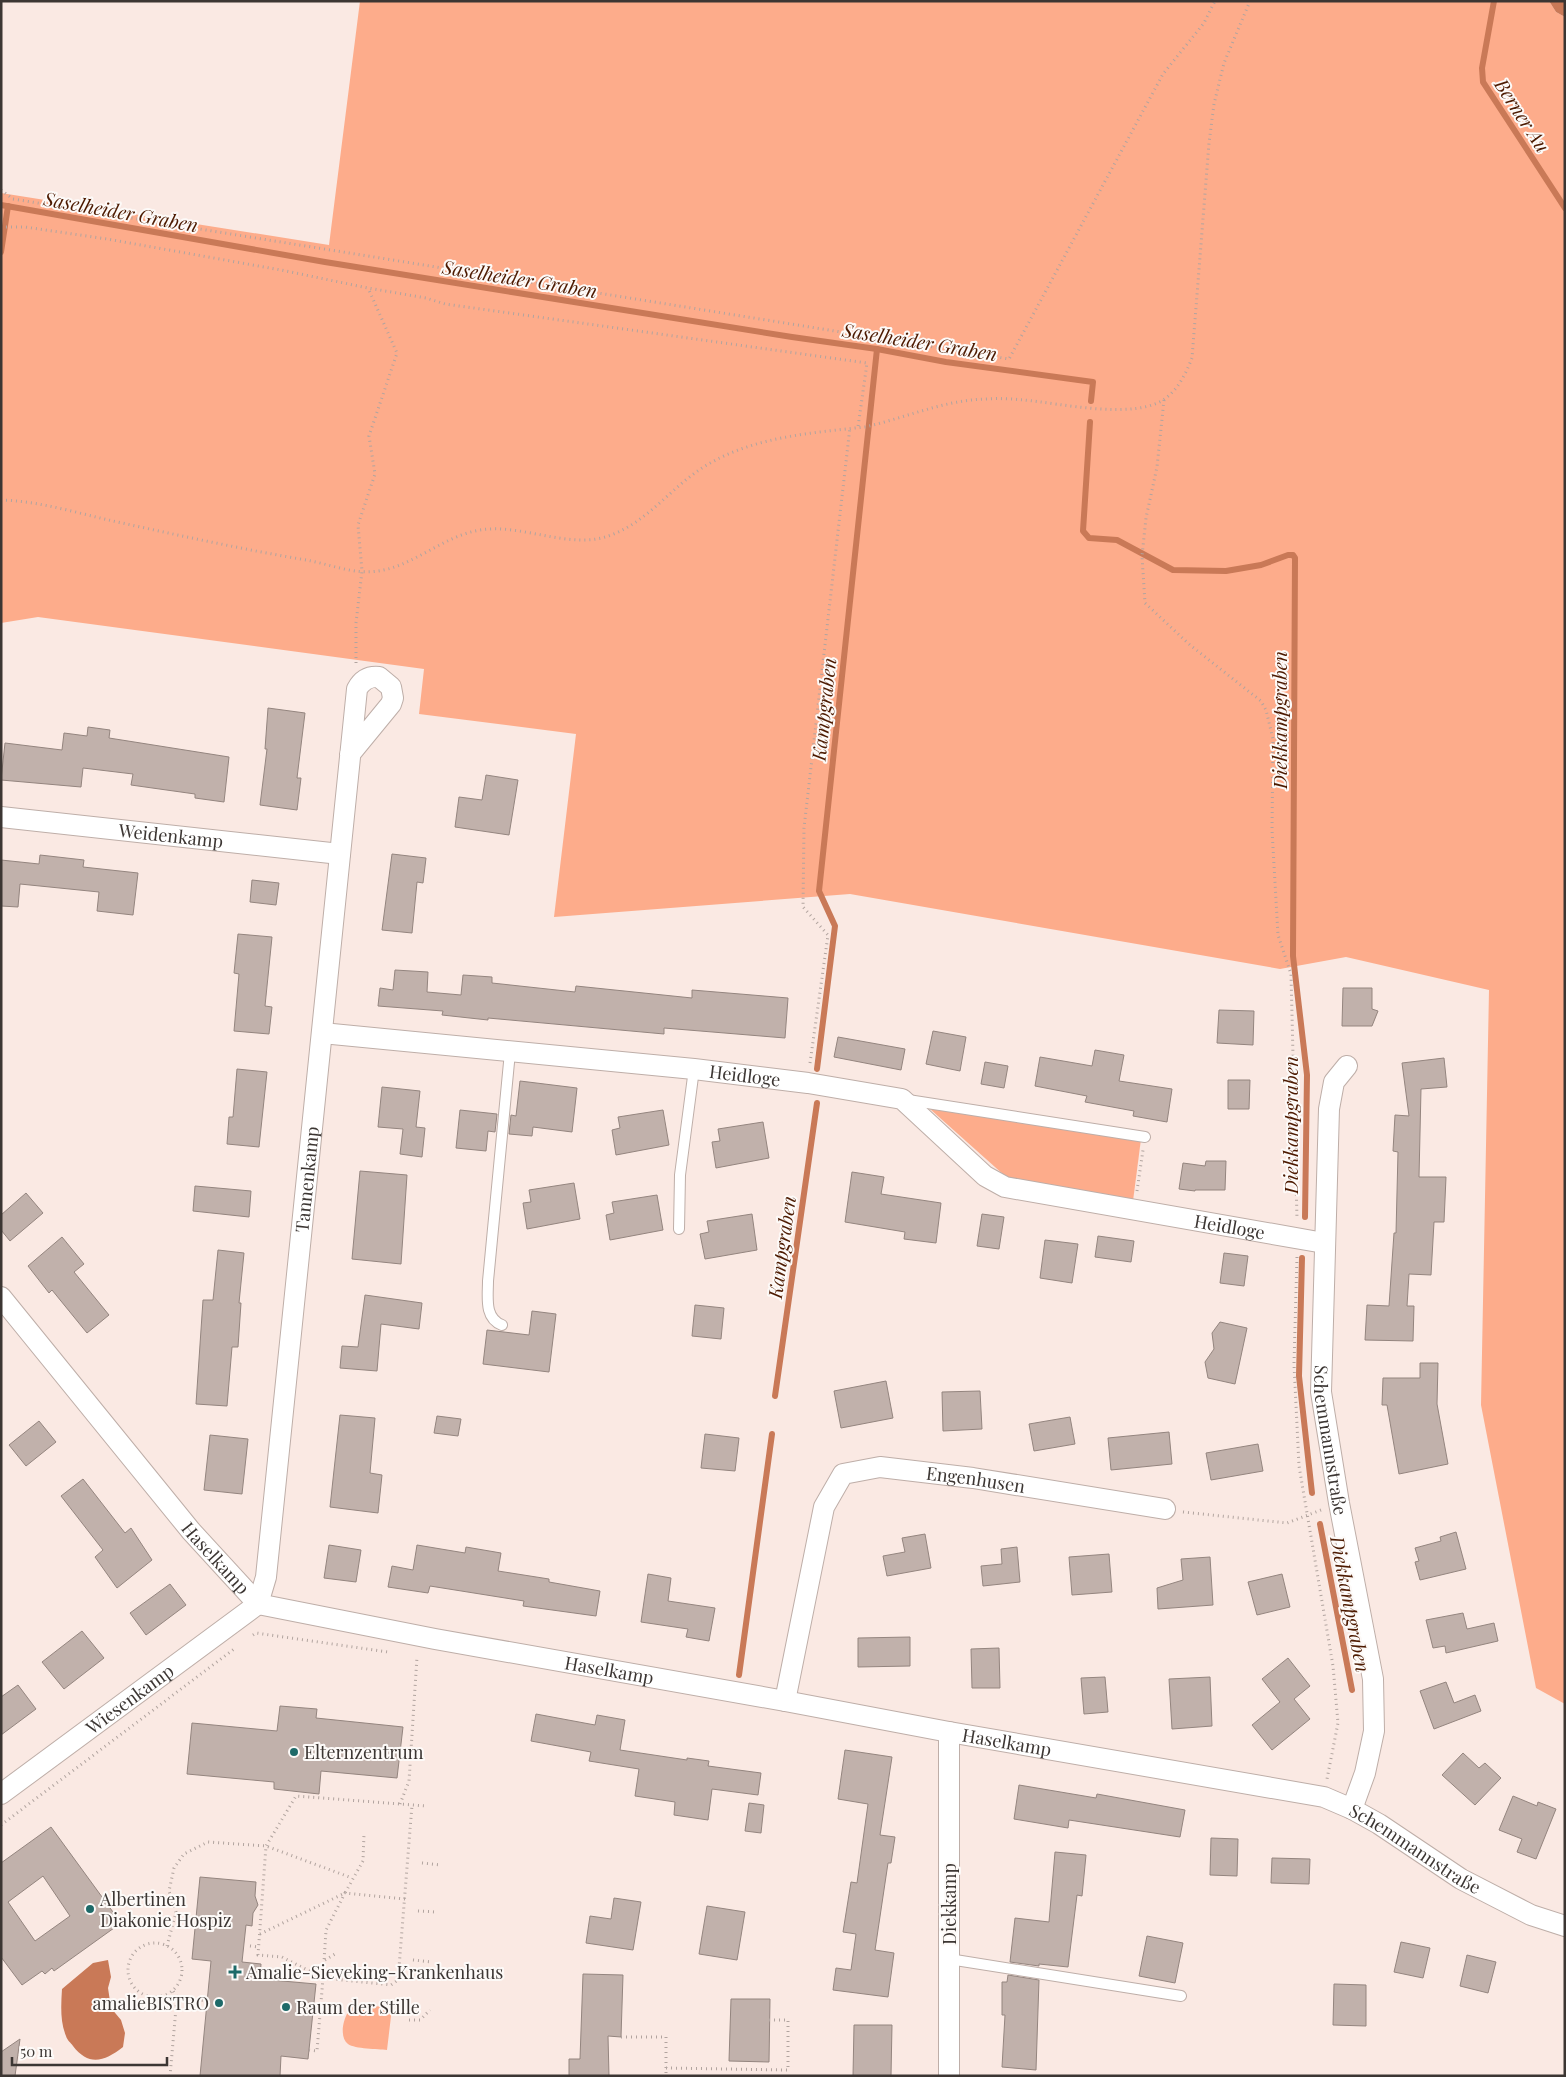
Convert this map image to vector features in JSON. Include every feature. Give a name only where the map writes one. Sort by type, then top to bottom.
[{"type":"street","points":[[350,754],[388,708],[393,698],[393,692],[388,683],[379,678],[368,678]]},
{"type":"street","name":"Tannenkamp","points":[[258,1604],[266,1577],[357,689],[359,684],[368,678]]},
{"type":"street","name":"Weidenkamp","points":[[1,817],[340,854]]},
{"type":"street","name":"Heidloge","points":[[322,1033],[694,1069],[808,1083],[902,1100],[985,1176],[1005,1187],[1324,1242]]},
{"type":"street","name":"Schemmannstraße","points":[[1348,1066],[1334,1082],[1329,1109],[1324,1242],[1322,1392],[1339,1504],[1373,1679],[1374,1731],[1365,1773],[1352,1809],[1379,1824],[1461,1879],[1531,1915],[1565,1926]]},
{"type":"street","name":"Haselkamp","points":[[1,1297],[190,1531],[258,1604],[435,1639],[949,1732],[1324,1797],[1352,1809]]},
{"type":"street","name":"Engenhusen","points":[[785,1701],[824,1507],[843,1474],[880,1466],[973,1478],[1165,1510]]},
{"type":"street","name":"Wiesenkamp","points":[[4,1787],[258,1604]]},
{"type":"street","name":"Diekkamp","points":[[949,1732],[949,2076]]},
{"type":"lane","points":[[502,1325],[489,1314],[488,1281],[510,1052]]},
{"type":"lane","points":[[679,1229],[680,1175],[694,1069]]},
{"type":"lane","points":[[902,1100],[1145,1137]]},
{"type":"lane","points":[[949,1960],[1181,1996]]},
{"type":"path","points":[[1,190],[12,200],[1009,359],[1162,74],[1204,23],[1215,1]]},
{"type":"path","points":[[1,500],[17,500],[38,504],[197,540],[362,571],[378,571],[395,567],[460,535],[482,530],[514,531],[594,541],[613,535],[637,522],[672,491],[704,467],[746,447],[780,438],[850,427],[865,427],[964,401],[1023,400],[1118,410],[1144,407],[1164,400],[1176,388],[1192,358],[1209,143],[1214,104],[1224,63],[1250,1]]},
{"type":"path","points":[[1,227],[26,227],[107,239],[281,270],[426,298],[445,304],[867,363],[858,428]]},
{"type":"path","points":[[368,288],[397,352],[369,436],[375,474],[358,524],[362,571],[354,646],[357,670],[368,678]]},
{"type":"path","points":[[1164,400],[1142,556],[1145,603],[1190,645],[1261,700],[1266,710],[1273,740],[1272,830],[1275,899],[1278,935],[1291,974],[1298,1239],[1294,1364],[1299,1466],[1333,1666],[1338,1723],[1324,1797]]},
{"type":"path","points":[[808,1083],[828,935],[803,907],[804,828],[850,427]]},
{"type":"path","points":[[1134,1209],[1145,1137]]},
{"type":"path","points":[[1165,1510],[1287,1523],[1339,1504]]},
{"type":"path","points":[[248,1639],[256,1633],[389,1652]]},
{"type":"path","points":[[1,1825],[240,1645]]},
{"type":"path","points":[[408,1655],[425,1658]]},
{"type":"path","points":[[400,1804],[409,1781],[417,1657]]},
{"type":"path","points":[[298,1792],[298,1796],[266,1846],[258,1955],[282,1957],[323,1978],[392,1985],[398,1980],[412,1805]]},
{"type":"path","points":[[298,1796],[426,1806]]},
{"type":"path","points":[[309,2050],[317,2051],[326,1930],[363,1860],[364,1834]]},
{"type":"path","points":[[167,1946],[176,1912],[169,1891],[174,1868],[184,1854],[208,1842],[266,1846],[352,1878]]},
{"type":"path","points":[[422,1863],[441,1865]]},
{"type":"path","points":[[260,1934],[346,1893],[405,1899]]},
{"type":"path","points":[[418,1911],[436,1912]]},
{"type":"path","points":[[150,1944],[159,1944],[167,1946],[174,1952],[182,1967],[178,1984],[173,1991],[157,1997],[148,1996],[134,1986],[128,1970],[135,1953],[142,1947],[150,1944]]},
{"type":"path","points":[[250,1946],[259,1947]]},
{"type":"path","points":[[324,1960],[336,1954]]},
{"type":"path","points":[[414,1960],[432,1962]]},
{"type":"path","points":[[170,2076],[177,1998],[173,1991]]},
{"type":"path","points":[[177,1998],[207,2000]]},
{"type":"path","points":[[408,2020],[420,2020],[430,2010]]},
{"type":"path","points":[[666,2068],[788,2070],[788,2020],[770,2020]]},
{"type":"path","points":[[621,2037],[666,2037],[666,2076]]},
{"type":"shaded area","points":[[360,1],[1549,1],[1556,12],[1565,17],[1565,1704],[1536,1688],[1481,1405],[1489,990],[1346,957],[1280,969],[850,894],[554,917],[576,734],[419,714],[424,669],[38,617],[1,623],[1,193],[329,245]]},
{"type":"shaded area","points":[[1549,1],[1565,1],[1565,17],[1556,12]]},
{"type":"shaded area","points":[[930,1109],[1141,1139],[1133,1201],[1014,1184]]},
{"type":"shaded area","points":[[108,1960],[111,1977],[108,1988],[111,2008],[121,2020],[125,2033],[123,2047],[110,2056],[97,2060],[85,2057],[79,2053],[69,2041],[64,2031],[61,2007],[62,1989],[93,1963]]},
{"type":"shaded area","points":[[357,2004],[392,2008],[387,2050],[351,2046],[345,2040],[343,2029],[346,2016]]},
{"type":"building","points":[[268,708],[305,713],[297,778],[301,778],[297,810],[260,805],[267,749],[265,749]]},
{"type":"building","points":[[88,727],[110,730],[109,738],[229,757],[224,802],[195,798],[195,794],[131,785],[133,774],[83,768],[81,787],[1,780],[5,743],[62,750],[64,733],[87,736]]},
{"type":"building","points":[[486,775],[518,780],[509,835],[455,827],[459,797],[482,800]]},
{"type":"building","points":[[392,854],[426,858],[423,883],[417,882],[412,933],[382,930]]},
{"type":"building","points":[[40,855],[84,860],[83,867],[138,873],[133,915],[97,911],[99,892],[20,884],[18,907],[1,906],[1,860],[39,864]]},
{"type":"building","points":[[252,880],[279,883],[276,905],[250,902]]},
{"type":"building","points":[[238,934],[272,937],[265,1006],[272,1007],[269,1034],[234,1031],[239,974],[234,973]]},
{"type":"building","points":[[395,970],[428,972],[427,992],[461,995],[463,975],[492,977],[492,983],[575,992],[576,986],[692,998],[692,990],[788,998],[785,1038],[664,1028],[664,1034],[488,1018],[488,1020],[442,1015],[443,1011],[378,1006],[380,988],[393,990]]},
{"type":"building","points":[[1343,988],[1372,988],[1372,1009],[1378,1011],[1372,1026],[1342,1026]]},
{"type":"building","points":[[1219,1010],[1254,1011],[1253,1045],[1217,1043]]},
{"type":"building","points":[[933,1031],[966,1037],[960,1071],[926,1064]]},
{"type":"building","points":[[838,1037],[905,1049],[901,1070],[834,1057]]},
{"type":"building","points":[[1095,1050],[1124,1055],[1119,1081],[1172,1089],[1167,1122],[1133,1116],[1134,1111],[1085,1102],[1087,1096],[1035,1086],[1040,1057],[1092,1066]]},
{"type":"building","points":[[1444,1058],[1447,1087],[1421,1089],[1419,1177],[1446,1177],[1444,1222],[1434,1222],[1431,1275],[1409,1274],[1407,1306],[1414,1306],[1413,1341],[1365,1340],[1367,1305],[1389,1306],[1394,1233],[1396,1233],[1398,1152],[1393,1151],[1395,1115],[1409,1116],[1402,1063]]},
{"type":"building","points":[[985,1062],[1008,1066],[1004,1088],[981,1084]]},
{"type":"building","points":[[237,1069],[267,1072],[259,1147],[227,1144],[229,1117],[233,1117]]},
{"type":"building","points":[[1228,1080],[1250,1080],[1249,1109],[1228,1109]]},
{"type":"building","points":[[520,1081],[577,1088],[572,1132],[533,1127],[532,1136],[509,1134],[511,1115],[516,1116]]},
{"type":"building","points":[[382,1087],[420,1091],[416,1127],[425,1128],[422,1157],[400,1154],[403,1129],[378,1127]]},
{"type":"building","points":[[460,1110],[497,1114],[495,1132],[488,1131],[486,1151],[456,1148]]},
{"type":"building","points":[[663,1110],[669,1145],[616,1155],[612,1130],[620,1128],[618,1117]]},
{"type":"building","points":[[763,1122],[769,1158],[716,1168],[712,1142],[720,1141],[718,1129]]},
{"type":"building","points":[[1206,1161],[1226,1161],[1225,1190],[1195,1191],[1179,1189],[1183,1163],[1205,1166]]},
{"type":"building","points":[[360,1171],[407,1175],[401,1264],[352,1259]]},
{"type":"building","points":[[852,1172],[884,1177],[881,1194],[941,1203],[936,1243],[904,1239],[905,1232],[845,1222]]},
{"type":"building","points":[[574,1183],[580,1219],[527,1229],[523,1203],[531,1202],[529,1190]]},
{"type":"building","points":[[195,1186],[251,1191],[249,1217],[193,1211]]},
{"type":"building","points":[[26,1193],[43,1213],[10,1241],[1,1230],[1,1215]]},
{"type":"building","points":[[657,1195],[663,1230],[610,1240],[606,1215],[614,1213],[612,1202]]},
{"type":"building","points":[[752,1214],[757,1250],[705,1259],[700,1234],[709,1232],[707,1221]]},
{"type":"building","points":[[982,1214],[1004,1217],[999,1249],[977,1246]]},
{"type":"building","points":[[1098,1236],[1134,1241],[1131,1262],[1095,1257]]},
{"type":"building","points":[[62,1237],[84,1264],[74,1272],[109,1315],[87,1333],[52,1290],[49,1293],[28,1266]]},
{"type":"building","points":[[1045,1240],[1078,1244],[1072,1283],[1040,1278]]},
{"type":"building","points":[[218,1250],[244,1253],[239,1303],[241,1303],[238,1347],[232,1347],[227,1406],[196,1404],[203,1300],[213,1300]]},
{"type":"building","points":[[1224,1253],[1248,1256],[1244,1286],[1220,1283]]},
{"type":"building","points":[[365,1295],[422,1303],[419,1329],[381,1324],[377,1371],[340,1368],[342,1346],[358,1347]]},
{"type":"building","points":[[695,1305],[724,1308],[721,1339],[692,1336]]},
{"type":"building","points":[[532,1311],[556,1314],[549,1372],[483,1364],[487,1330],[529,1335]]},
{"type":"building","points":[[1220,1322],[1247,1328],[1235,1384],[1208,1378],[1205,1362],[1214,1349],[1212,1333]]},
{"type":"building","points":[[1420,1363],[1438,1363],[1437,1404],[1448,1464],[1399,1474],[1387,1405],[1382,1405],[1383,1378],[1420,1378]]},
{"type":"building","points":[[886,1381],[893,1418],[841,1428],[834,1391]]},
{"type":"building","points":[[980,1391],[982,1429],[943,1431],[942,1392]]},
{"type":"building","points":[[340,1415],[375,1418],[370,1473],[382,1475],[378,1513],[330,1507]]},
{"type":"building","points":[[437,1416],[461,1419],[458,1436],[434,1433]]},
{"type":"building","points":[[1070,1417],[1075,1444],[1034,1451],[1029,1424]]},
{"type":"building","points":[[39,1421],[56,1442],[26,1466],[9,1445]]},
{"type":"building","points":[[1169,1432],[1172,1464],[1111,1470],[1108,1438]]},
{"type":"building","points":[[705,1434],[739,1438],[735,1471],[701,1468]]},
{"type":"building","points":[[210,1435],[248,1439],[242,1494],[204,1490]]},
{"type":"building","points":[[1258,1444],[1263,1471],[1211,1480],[1206,1453]]},
{"type":"building","points":[[83,1479],[125,1533],[131,1528],[152,1560],[117,1588],[95,1557],[103,1550],[61,1496]]},
{"type":"building","points":[[1456,1532],[1466,1569],[1420,1580],[1415,1562],[1419,1561],[1415,1548],[1441,1541],[1440,1537]]},
{"type":"building","points":[[925,1534],[931,1568],[887,1576],[883,1556],[905,1552],[902,1538]]},
{"type":"building","points":[[329,1545],[361,1550],[356,1582],[324,1578]]},
{"type":"building","points":[[417,1545],[465,1553],[466,1547],[501,1553],[498,1571],[549,1579],[549,1582],[600,1591],[596,1616],[523,1606],[524,1601],[430,1586],[428,1593],[388,1587],[392,1566],[413,1570]]},
{"type":"building","points":[[1017,1547],[1020,1582],[983,1586],[981,1566],[1002,1564],[1001,1549]]},
{"type":"building","points":[[1109,1554],[1112,1592],[1072,1595],[1069,1557]]},
{"type":"building","points":[[1210,1557],[1213,1605],[1158,1609],[1157,1588],[1183,1580],[1181,1559]]},
{"type":"building","points":[[648,1574],[671,1578],[668,1601],[715,1608],[709,1641],[686,1637],[688,1629],[641,1622]]},
{"type":"building","points":[[1282,1574],[1290,1607],[1257,1615],[1248,1582]]},
{"type":"building","points":[[170,1584],[186,1605],[146,1635],[130,1613]]},
{"type":"building","points":[[1463,1613],[1467,1629],[1494,1623],[1498,1641],[1446,1653],[1445,1646],[1433,1648],[1426,1620]]},
{"type":"building","points":[[82,1631],[104,1658],[64,1689],[42,1662]]},
{"type":"building","points":[[910,1637],[910,1666],[858,1667],[858,1638]]},
{"type":"building","points":[[999,1648],[1000,1688],[972,1688],[971,1649]]},
{"type":"building","points":[[1288,1658],[1310,1686],[1294,1699],[1310,1719],[1272,1750],[1252,1725],[1280,1702],[1262,1679]]},
{"type":"building","points":[[1105,1677],[1108,1712],[1084,1714],[1081,1678]]},
{"type":"building","points":[[1210,1677],[1212,1726],[1172,1729],[1169,1679]]},
{"type":"building","points":[[1446,1682],[1454,1703],[1475,1695],[1481,1711],[1434,1729],[1420,1691]]},
{"type":"building","points":[[18,1685],[36,1709],[1,1735],[1,1697]]},
{"type":"building","name":"Elternzentrum","points":[[280,1706],[317,1709],[316,1718],[403,1727],[397,1778],[321,1771],[319,1794],[274,1789],[274,1782],[187,1774],[192,1723],[277,1731]]},
{"type":"building","points":[[536,1714],[595,1725],[597,1715],[625,1720],[620,1750],[687,1760],[687,1758],[709,1761],[708,1766],[761,1773],[758,1795],[712,1789],[708,1820],[674,1815],[675,1802],[635,1796],[639,1769],[589,1761],[591,1752],[531,1741]]},
{"type":"building","points":[[845,1750],[892,1757],[880,1835],[895,1837],[891,1863],[888,1863],[875,1950],[894,1953],[888,1997],[833,1990],[836,1968],[851,1970],[856,1934],[843,1932],[851,1882],[857,1883],[868,1804],[838,1799]]},
{"type":"building","points":[[1463,1753],[1479,1768],[1485,1763],[1501,1778],[1475,1805],[1442,1775]]},
{"type":"building","points":[[1019,1785],[1096,1798],[1097,1794],[1185,1810],[1180,1837],[1069,1820],[1068,1828],[1014,1819]]},
{"type":"building","points":[[1513,1796],[1537,1806],[1538,1802],[1556,1809],[1536,1859],[1517,1852],[1522,1839],[1499,1830]]},
{"type":"building","points":[[749,1803],[764,1805],[761,1833],[745,1831]]},
{"type":"building","name":"Albertinen Diakonie Hospiz","points":[[51,1827],[121,1923],[54,1971],[52,1968],[45,1974],[42,1971],[22,1985],[1,1957],[1,1863]],"holes":[[[43,1876],[70,1916],[35,1941],[8,1902]]]},
{"type":"building","points":[[1211,1838],[1238,1839],[1237,1876],[1210,1875]]},
{"type":"building","points":[[1055,1852],[1086,1855],[1082,1896],[1077,1895],[1068,1967],[1010,1962],[1015,1918],[1049,1922]]},
{"type":"building","points":[[1272,1858],[1310,1859],[1309,1884],[1271,1883]]},
{"type":"building","name":"Amalie-Sieveking-Krankenhaus","points":[[200,1877],[256,1882],[255,1896],[258,1905],[253,1913],[252,1926],[246,1925],[242,1962],[261,1964],[260,1979],[316,1984],[308,2059],[281,2056],[280,2076],[200,2076],[211,1961],[192,1959]]},
{"type":"building","points":[[614,1898],[641,1902],[633,1950],[586,1943],[590,1916],[611,1919]]},
{"type":"building","points":[[707,1906],[745,1912],[737,1960],[699,1954]]},
{"type":"building","points":[[1147,1936],[1183,1943],[1175,1983],[1139,1976]]},
{"type":"building","points":[[1401,1942],[1430,1948],[1423,1978],[1394,1972]]},
{"type":"building","points":[[1467,1955],[1496,1962],[1488,1993],[1460,1986]]},
{"type":"building","points":[[583,1974],[623,1975],[621,2037],[608,2036],[609,2076],[569,2076],[569,2059],[580,2059]]},
{"type":"building","points":[[1008,1975],[1039,1980],[1036,2070],[1002,2067],[1005,2015],[1002,2015],[1002,1982],[1007,1982]]},
{"type":"building","points":[[1334,1984],[1366,1985],[1366,2026],[1333,2025]]},
{"type":"building","points":[[731,1999],[770,1999],[769,2062],[729,2061]]},
{"type":"building","points":[[854,2025],[892,2025],[891,2076],[853,2076]]},
{"type":"building","points":[[20,2039],[15,2076],[1,2076],[1,2052]]},
{"type":"waterway","name":"Berner Au","points":[[1494,1],[1482,68],[1483,82],[1565,208]]},
{"type":"waterway","name":"Saselheider Graben","points":[[1,205],[325,262],[877,349],[946,362],[1093,382],[1091,401]]},
{"type":"waterway","points":[[1,252],[8,206]]},
{"type":"waterway","name":"Kampgraben","points":[[817,1069],[835,926],[819,891],[877,349]]},
{"type":"waterway","name":"Diekkampgraben","points":[[1090,422],[1083,531],[1089,538],[1117,540],[1173,570],[1226,571],[1261,565],[1288,555],[1293,555],[1295,558],[1293,956],[1307,1075],[1305,1217]]},
{"type":"waterway","name":"Kampgraben","points":[[775,1396],[817,1103]]},
{"type":"waterway","name":"Diekkampgraben","points":[[1302,1258],[1299,1376],[1312,1493]]},
{"type":"waterway","name":"Kampgraben","points":[[739,1675],[772,1434]]},
{"type":"waterway","name":"Diekkampgraben","points":[[1320,1524],[1352,1690]]},
{"type":"place","name":"Elternzentrum","points":[[294,1752]]},
{"type":"place","name":"Albertinen Diakonie Hospiz","points":[[90,1909]]},
{"type":"place","name":"Amalie-Sieveking-Krankenhaus","points":[[235,1972]]},
{"type":"place","name":"amalieBISTRO","points":[[219,2003]]},
{"type":"place","name":"Raum der Stille","points":[[286,2007]]}]
